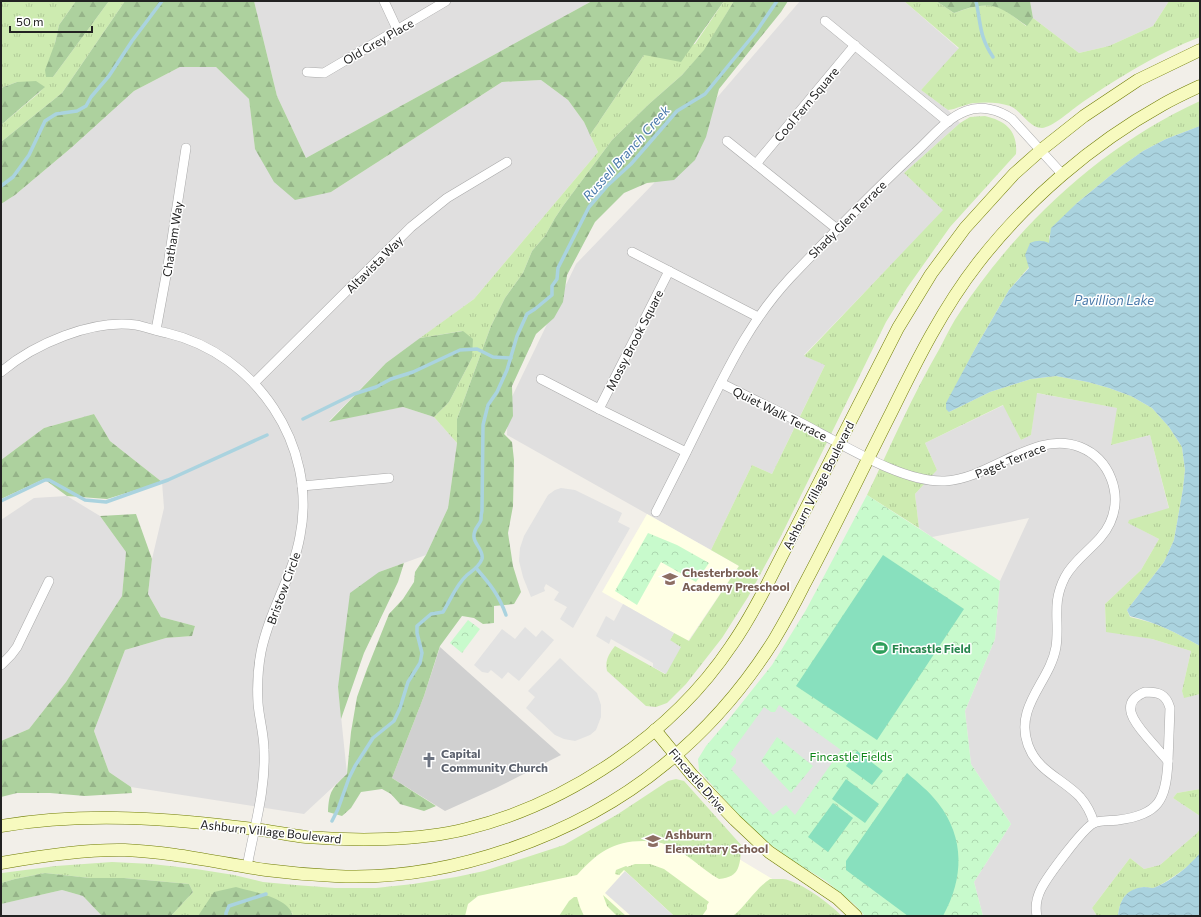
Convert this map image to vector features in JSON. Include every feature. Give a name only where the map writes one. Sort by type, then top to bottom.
[{"type":"main road","name":"Ashburn Village Boulevard","points":[[1,826],[43,820],[75,818],[132,818],[254,829],[307,837],[381,839],[422,836],[464,830],[518,813],[567,791],[615,761],[669,718],[705,680],[731,647],[776,569],[898,328],[930,274],[965,228],[1014,174],[1041,150],[1084,116],[1138,80],[1200,50]]},
{"type":"main road","points":[[1,863],[59,854],[123,850],[181,855],[280,872],[364,876],[410,873],[472,861],[530,841],[560,829],[602,807],[629,790],[664,765],[697,735],[724,705],[760,660],[774,639],[806,582],[922,351],[977,264],[1000,236],[1030,205],[1063,175],[1098,147],[1162,105],[1200,86]]},
{"type":"main road","name":"Fincastle Drive","points":[[655,730],[734,820],[769,852],[837,898],[856,916]]},
{"type":"street","points":[[384,1],[397,29]]},
{"type":"street","name":"Old Grey Place","points":[[307,72],[324,73],[446,1]]},
{"type":"street","points":[[825,21],[948,122]]},
{"type":"street","name":"Cool Fern Square","points":[[756,164],[855,45]]},
{"type":"street","name":"Shady Glen Terrace","points":[[656,512],[721,383],[758,317],[776,293],[837,229],[948,122],[966,111],[984,109],[1002,112],[1012,119],[1063,175]]},
{"type":"street","points":[[727,141],[837,229]]},
{"type":"street","name":"Chatham Way","points":[[156,330],[168,266],[186,148]]},
{"type":"street","name":"Altavista Way","points":[[254,382],[412,227],[447,198],[507,162]]},
{"type":"street","points":[[632,252],[758,317]]},
{"type":"street","name":"Mossy Brook Square","points":[[599,409],[669,271]]},
{"type":"street","name":"Bristow Circle","points":[[1,372],[12,362],[53,339],[91,328],[112,325],[136,325],[198,343],[217,353],[235,365],[254,382],[269,400],[281,418],[295,452],[302,486],[303,513],[301,535],[295,560],[267,631],[261,652],[258,675],[258,703],[264,749],[263,785],[247,867]]},
{"type":"street","points":[[541,379],[686,452]]},
{"type":"street","name":"Quiet Walk Terrace","points":[[721,383],[839,443]]},
{"type":"street","name":"Paget Terrace","points":[[839,443],[885,466],[914,478],[928,481],[958,480],[971,476],[1038,446],[1060,442],[1078,446],[1089,451],[1109,472],[1112,478],[1115,495],[1114,509],[1111,519],[1106,531],[1074,562],[1062,583],[1055,610],[1056,634],[1054,657],[1049,669],[1032,697],[1027,711],[1025,725],[1028,744],[1034,758],[1045,769],[1081,798],[1088,808],[1094,823]]},
{"type":"street","points":[[302,486],[389,478]]},
{"type":"street","points":[[1,665],[17,647],[49,582]]},
{"type":"street","points":[[1037,916],[1037,898],[1044,883],[1071,846],[1094,823],[1143,815],[1152,810],[1160,801],[1165,788],[1168,761],[1170,708],[1166,698],[1159,693],[1145,692],[1140,694],[1133,701],[1131,713],[1134,722],[1168,761]]},
{"type":"shaded area","points":[[254,1],[592,1],[306,158],[277,96]]},
{"type":"shaded area","points":[[800,1],[904,1],[959,49],[921,90],[948,110],[960,123],[904,173],[944,210],[804,355],[825,365],[772,474],[752,465],[711,550],[507,435],[508,405],[576,264],[654,183],[702,115]]},
{"type":"shaded area","points":[[1030,1],[1169,1],[1153,26],[1109,46],[1079,53],[1033,18]]},
{"type":"shaded area","points":[[180,67],[216,67],[249,99],[255,149],[331,192],[502,82],[541,80],[568,100],[584,122],[598,152],[474,299],[386,363],[329,421],[403,407],[434,417],[457,443],[448,508],[426,555],[379,572],[338,687],[347,774],[304,814],[131,787],[109,772],[94,731],[125,650],[166,638],[192,636],[195,626],[161,617],[148,594],[152,559],[164,508],[162,482],[110,441],[94,414],[44,428],[1,460],[1,204],[15,195],[71,148],[134,91]]},
{"type":"shaded area","points":[[1036,393],[1118,408],[1111,445],[1150,435],[1169,509],[1129,523],[1159,539],[1141,570],[1105,604],[1106,631],[1152,639],[1191,651],[1182,691],[1184,697],[1200,694],[1200,789],[1177,793],[1173,798],[1200,816],[1200,829],[1160,865],[1144,869],[1130,858],[1092,908],[1097,916],[983,916],[974,882],[1011,824],[971,764],[965,711],[995,639],[1000,581],[1029,518],[932,537],[919,528],[915,494],[937,470],[925,443],[1004,405],[1021,440],[1031,435]]},
{"type":"shaded area","points":[[561,488],[575,490],[622,513],[618,522],[630,528],[573,628],[560,619],[567,607],[554,600],[559,592],[546,584],[544,588],[545,591],[531,597],[523,577],[519,561],[520,548],[524,536],[548,495]]},
{"type":"shaded area","points":[[67,496],[100,516],[126,552],[122,596],[66,682],[29,729],[1,741],[1,520],[34,498]]},
{"type":"shaded area","name":"Chesterbrook Academy Preschool","points":[[647,514],[739,566],[688,641],[602,592]]},
{"type":"shaded area","points":[[623,604],[674,633],[670,640],[681,647],[666,674],[653,667],[653,663],[611,639],[609,644],[596,636],[606,616],[614,621]]},
{"type":"shaded area","points":[[525,627],[536,637],[542,630],[554,640],[519,681],[508,672],[502,679],[491,670],[488,673],[482,672],[474,665],[502,629],[515,639]]},
{"type":"shaded area","points":[[440,647],[561,755],[496,788],[445,811],[392,778],[424,696]]},
{"type":"shaded area","points":[[560,658],[597,693],[601,705],[601,717],[596,730],[590,735],[575,741],[564,739],[555,735],[526,708],[535,697],[528,691]]},
{"type":"shaded area","points":[[779,705],[841,750],[795,815],[786,805],[773,815],[731,769],[736,763],[736,759],[730,754],[764,707],[771,712],[775,712]],"holes":[[[777,737],[813,766],[791,793],[761,761]]]},
{"type":"shaded area","name":"Ashburn Elementary School","points":[[621,822],[739,859],[799,895],[824,916],[235,916],[341,896],[483,881]]},
{"type":"shaded area","points":[[625,871],[674,916],[631,916],[605,893]]},
{"type":"shaded area","points":[[62,890],[83,896],[102,916],[1,916],[1,904]]},
{"type":"green space","points":[[1,1],[76,1],[59,25],[55,43],[53,77],[109,1],[125,1],[62,93],[1,142],[1,125],[44,87],[17,82],[1,88]]},
{"type":"green space","points":[[76,1],[109,1],[53,77],[46,77],[45,70],[55,43],[59,25]]},
{"type":"green space","points":[[125,1],[254,1],[277,96],[306,158],[592,1],[724,1],[681,62],[644,55],[590,135],[584,122],[568,100],[541,80],[502,82],[331,192],[295,200],[274,182],[255,149],[249,99],[216,67],[180,67],[134,91],[71,148],[15,195],[1,204],[1,142],[62,93]]},
{"type":"green space","points":[[724,1],[734,1],[704,51],[682,75],[649,104],[612,140],[563,206],[545,236],[532,251],[523,273],[505,298],[491,326],[457,419],[457,443],[434,417],[449,402],[472,358],[462,331],[420,338],[474,299],[598,152],[590,135],[644,55],[695,44]]},
{"type":"green space","points":[[734,1],[788,1],[781,12],[719,89],[706,137],[695,160],[674,180],[647,183],[624,193],[595,222],[567,275],[563,302],[554,318],[536,334],[512,386],[513,416],[504,434],[512,442],[514,460],[513,506],[508,533],[513,566],[521,592],[514,604],[494,606],[494,623],[483,624],[474,618],[462,616],[440,646],[424,696],[392,778],[436,806],[424,811],[400,804],[391,794],[382,789],[361,792],[351,808],[342,816],[328,812],[329,799],[332,790],[347,774],[351,732],[357,697],[367,669],[389,614],[403,599],[414,582],[415,572],[426,555],[448,508],[457,443],[457,419],[491,326],[505,298],[523,273],[532,251],[545,236],[563,206],[612,140],[649,104],[682,75],[704,50]]},
{"type":"green space","points":[[904,1],[936,1],[954,13],[979,6],[991,5],[1003,9],[1026,26],[1033,18],[1079,53],[1109,46],[1153,26],[1169,1],[1200,1],[1200,37],[1168,51],[1136,68],[1090,97],[1055,122],[1042,128],[1033,125],[1010,106],[987,102],[971,104],[948,110],[921,90],[959,48]]},
{"type":"green space","points":[[936,1],[1030,1],[1033,18],[1027,26],[1009,13],[997,7],[985,5],[954,13]]},
{"type":"green space","points":[[36,81],[45,87],[1,125],[1,88],[17,82]]},
{"type":"green space","points":[[1200,101],[1200,126],[1166,139],[1143,151],[1122,166],[1077,203],[1049,236],[1050,243],[1009,290],[976,347],[947,403],[949,412],[990,392],[1031,379],[1056,376],[1088,382],[1131,396],[1152,408],[1169,427],[1182,447],[1185,470],[1174,540],[1164,562],[1127,610],[1130,617],[1166,628],[1200,646],[1200,694],[1184,698],[1182,691],[1191,651],[1152,639],[1106,632],[1105,604],[1141,570],[1159,539],[1128,523],[1129,520],[1169,508],[1150,435],[1111,445],[1117,408],[1037,393],[1031,435],[1021,440],[1003,405],[925,443],[937,470],[915,494],[919,528],[867,495],[921,382],[952,324],[1009,247],[1036,218],[1097,164],[1130,140],[1164,119]]},
{"type":"green space","points":[[985,116],[1005,124],[1009,128],[1015,139],[1016,154],[950,227],[907,288],[886,322],[781,536],[748,597],[722,638],[686,684],[667,703],[656,707],[646,706],[607,671],[607,661],[611,652],[615,646],[665,674],[670,640],[674,633],[689,641],[739,566],[711,550],[752,465],[772,474],[825,365],[804,356],[943,210],[904,173],[960,123],[970,117]]},
{"type":"green space","points":[[463,331],[473,339],[472,358],[449,402],[434,417],[403,407],[329,422],[386,363],[420,338]]},
{"type":"green space","points":[[94,414],[110,441],[162,482],[107,499],[67,496],[44,479],[1,499],[1,460],[44,428]]},
{"type":"green space","name":"Fincastle Fields","points":[[867,495],[1000,581],[995,639],[965,711],[971,764],[1011,824],[974,882],[983,916],[865,916],[855,905],[826,881],[790,859],[751,830],[699,770],[698,759],[706,746],[772,665],[806,610]]},
{"type":"green space","points":[[136,514],[152,559],[148,594],[161,617],[195,626],[192,636],[166,638],[125,650],[94,731],[109,772],[131,787],[132,793],[85,796],[50,793],[17,793],[1,797],[1,741],[29,729],[66,682],[122,596],[126,552],[100,516]]},
{"type":"green space","points":[[648,533],[677,545],[709,563],[696,582],[661,562],[637,605],[615,591]]},
{"type":"green space","name":"Fincastle Field","points":[[883,555],[964,609],[877,740],[796,686]]},
{"type":"green space","points":[[404,563],[398,582],[364,653],[341,719],[338,687],[350,593],[379,572]]},
{"type":"green space","points":[[468,620],[480,629],[462,653],[450,643]]},
{"type":"green space","points":[[857,751],[883,771],[872,785],[846,766]]},
{"type":"green space","points":[[907,773],[938,803],[947,816],[957,844],[958,873],[950,902],[943,916],[908,916],[846,870],[846,861]]},
{"type":"green space","points":[[676,779],[684,781],[742,846],[738,869],[731,876],[719,879],[681,852],[658,842],[643,841],[623,843],[606,850],[592,860],[577,875],[478,896],[468,904],[465,916],[293,916],[292,912],[171,916],[193,892],[189,884],[124,878],[90,878],[45,873],[1,883],[1,873],[56,866],[112,862],[152,864],[196,869],[234,875],[263,882],[335,888],[376,888],[413,884],[484,871],[564,845],[618,814],[668,781]]},
{"type":"green space","points":[[846,779],[879,804],[865,823],[832,799]]},
{"type":"green space","points":[[1200,789],[1200,816],[1173,798],[1177,793]]},
{"type":"green space","points":[[833,803],[853,818],[828,852],[808,837]]},
{"type":"green space","points":[[1200,829],[1200,853],[1187,867],[1161,885],[1152,888],[1138,888],[1128,893],[1122,900],[1118,916],[1097,916],[1092,908],[1130,858],[1144,869],[1160,865]]},
{"type":"green space","points":[[635,864],[650,864],[664,869],[709,902],[707,909],[702,916],[674,916],[624,870],[619,875],[615,874],[616,870]]},
{"type":"green space","points":[[45,873],[90,878],[124,878],[189,884],[193,892],[171,916],[102,916],[83,896],[62,890],[1,904],[1,883]]},
{"type":"green space","points":[[770,879],[783,879],[806,888],[830,905],[842,916],[733,916],[760,887]]},
{"type":"green space","points":[[236,887],[269,896],[285,904],[293,916],[198,916],[214,892]]},
{"type":"green space","points":[[603,895],[626,916],[617,916],[607,906]]},
{"type":"green space","points":[[574,897],[577,897],[584,916],[559,916],[569,901]]},
{"type":"water","name":"Pavillion Lake","points":[[1200,126],[1200,646],[1166,628],[1130,616],[1127,610],[1164,562],[1174,540],[1183,489],[1185,470],[1182,447],[1169,427],[1152,408],[1131,396],[1109,388],[1088,382],[1056,376],[1031,379],[990,392],[949,412],[946,409],[946,403],[1009,290],[1029,268],[1025,255],[1030,243],[1035,241],[1044,241],[1049,243],[1051,228],[1077,203],[1122,166],[1143,151],[1166,139]]},
{"type":"water","points":[[1200,853],[1200,916],[1118,916],[1122,900],[1128,893],[1138,888],[1153,888],[1168,881],[1191,863]]},
{"type":"waterway","points":[[1,186],[13,177],[29,155],[45,121],[56,114],[77,111],[86,106],[91,97],[109,76],[132,41],[162,1]]},
{"type":"waterway","name":"Russell Branch Creek","points":[[332,821],[355,766],[373,738],[394,721],[400,708],[408,682],[420,663],[422,653],[417,633],[417,626],[431,614],[443,612],[460,583],[481,562],[482,553],[474,540],[474,534],[481,520],[482,511],[483,425],[488,405],[497,392],[507,370],[517,336],[527,314],[552,295],[552,286],[557,279],[558,268],[589,207],[607,186],[631,164],[677,111],[705,94],[756,32],[777,1]]},
{"type":"waterway","points":[[976,1],[981,30],[988,50],[993,57]]},
{"type":"waterway","points":[[303,419],[354,394],[413,372],[460,350],[477,349],[493,357],[511,358]]},
{"type":"waterway","points":[[1,501],[45,480],[49,480],[85,500],[106,502],[168,480],[267,435]]},
{"type":"waterway","points":[[476,568],[494,590],[506,615]]},
{"type":"waterway","points":[[226,916],[229,906],[266,894]]},
{"type":"place","name":"Chesterbrook Academy Preschool","points":[[670,579]]},
{"type":"place","name":"Fincastle Field","points":[[880,648]]},
{"type":"place","name":"Capital Community Church","points":[[429,760]]},
{"type":"place","name":"Ashburn Elementary School","points":[[653,841]]}]
